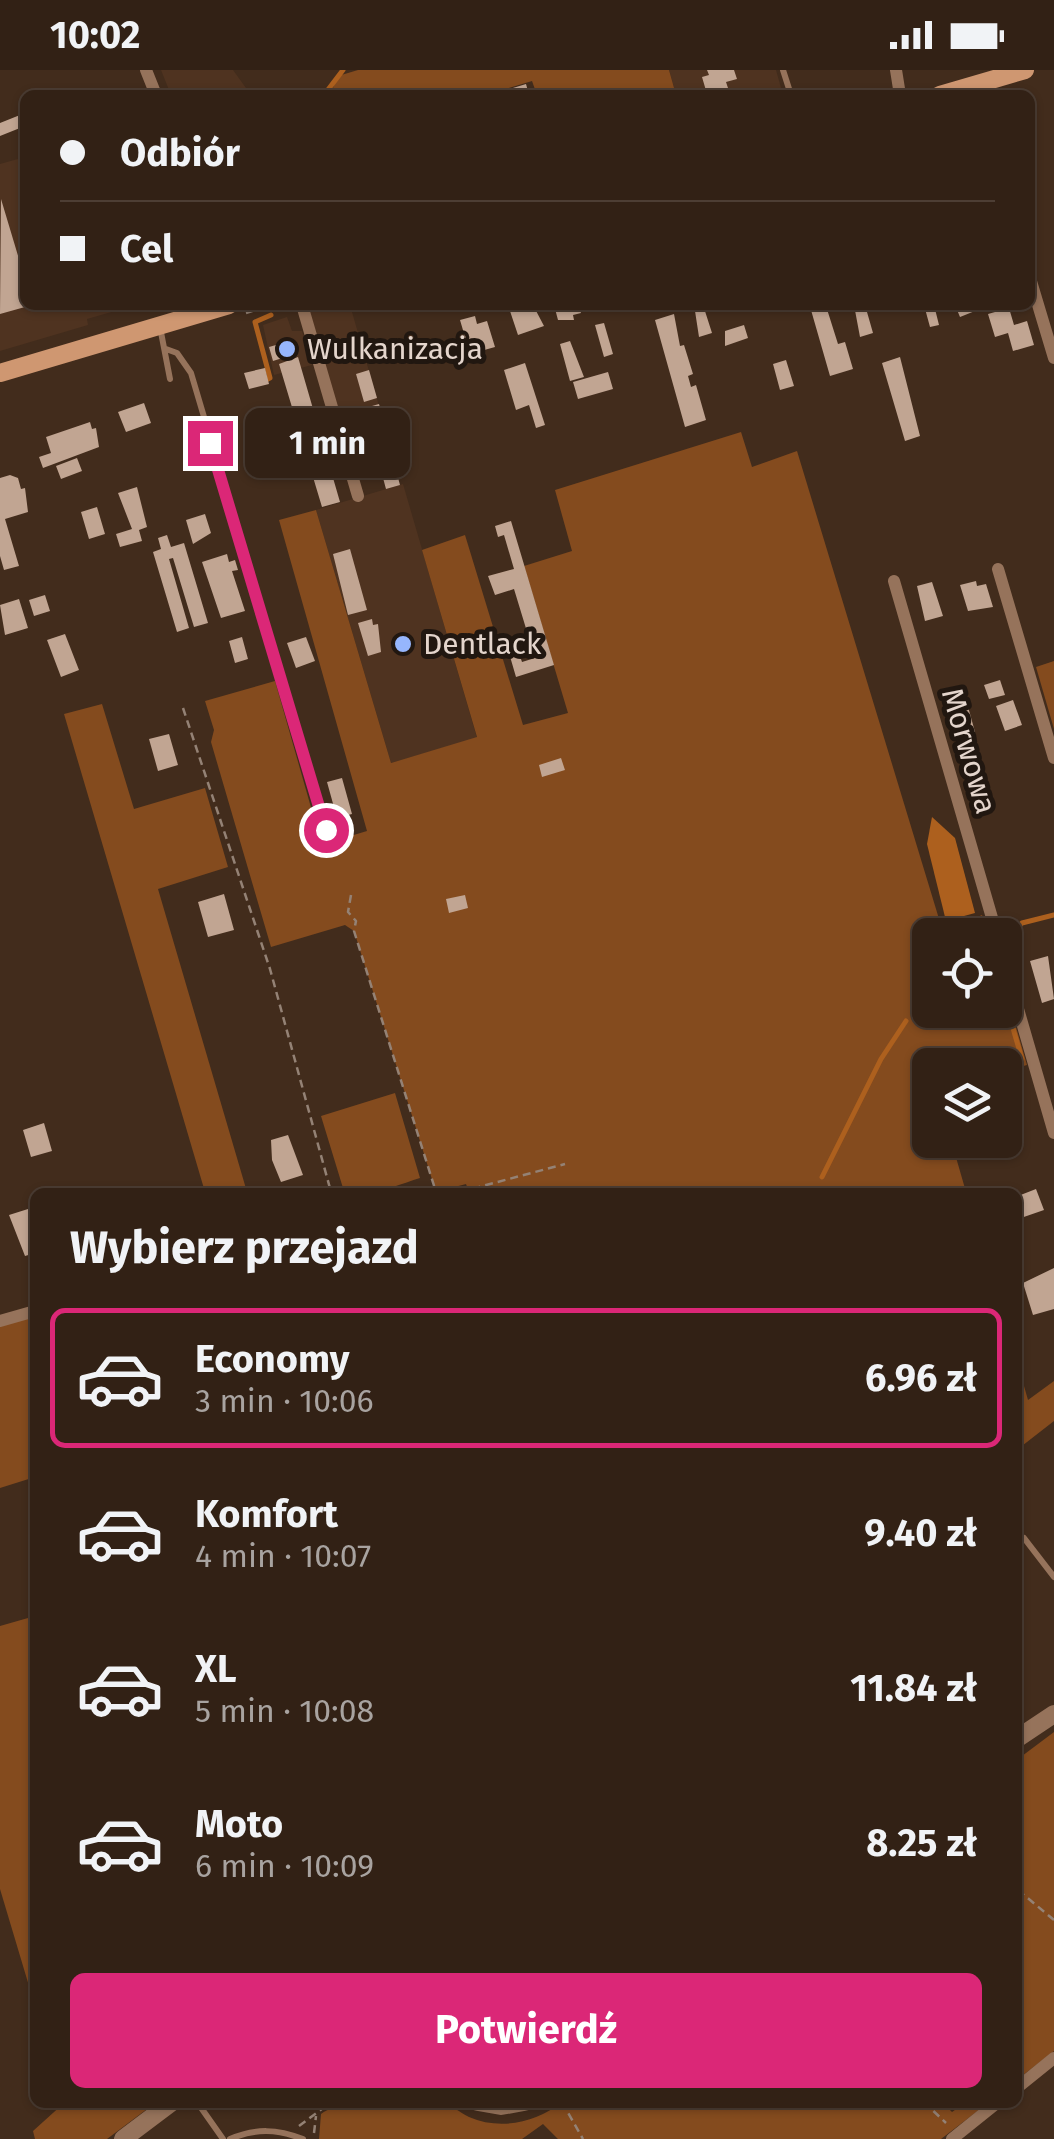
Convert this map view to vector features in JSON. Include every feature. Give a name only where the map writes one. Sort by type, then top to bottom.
[{"type":"main road","points":[[974,90],[1025,70]]},
{"type":"main road","points":[[0,372],[212,310]]},
{"type":"street","points":[[1035,295],[1054,358]]},
{"type":"street","points":[[303,310],[358,496]]},
{"type":"street","points":[[998,569],[1054,758]]},
{"type":"street","name":"Morwowa","points":[[894,581],[991,918]]},
{"type":"street","points":[[1022,1023],[1054,1133]]},
{"type":"street","points":[[0,1321],[30,1312]]},
{"type":"street","points":[[1022,1735],[1054,1714]]},
{"type":"street","points":[[1022,2084],[1054,2058]]},
{"type":"street","points":[[123,2139],[164,2108]]},
{"type":"street","points":[[955,2136],[990,2108]]},
{"type":"lane","points":[[159,326],[170,379]]},
{"type":"lane","points":[[166,349],[177,353],[191,373],[326,830]]},
{"type":"lane","points":[[1024,1538],[1054,1578]]},
{"type":"lane","points":[[201,2108],[226,2139],[255,2130],[303,2139]]},
{"type":"path","points":[[183,708],[270,970],[330,1188]]},
{"type":"path","points":[[350,895],[348,912],[356,921],[354,931],[378,1016],[435,1188]]},
{"type":"path","points":[[475,1188],[565,1164]]},
{"type":"path","points":[[1022,1893],[1054,1920]]},
{"type":"path","points":[[289,2134],[323,2108]]},
{"type":"path","points":[[565,2108],[583,2139]]},
{"type":"path","points":[[929,2108],[955,2136]]},
{"type":"path","points":[[313,2139],[316,2113]]},
{"type":"shaded area","points":[[161,70],[233,70],[247,90],[169,90]]},
{"type":"shaded area","points":[[358,70],[669,70],[675,90],[535,90],[532,81],[502,90],[332,90],[338,76]]},
{"type":"shaded area","points":[[669,70],[776,70],[782,90],[675,90]]},
{"type":"shaded area","points":[[20,158],[20,310],[118,310],[87,319],[88,325],[0,351],[0,164]]},
{"type":"shaded area","points":[[308,310],[351,310],[379,406],[339,417]]},
{"type":"shaded area","name":"Wulkanizacja","points":[[287,317],[292,331],[302,331],[312,365],[274,375],[263,325]]},
{"type":"shaded area","points":[[741,432],[752,467],[797,451],[939,918],[912,918],[912,1028],[1016,1028],[1027,1065],[1022,1066],[1022,1048],[912,1048],[912,1158],[956,1158],[965,1188],[468,1188],[466,1184],[435,1188],[354,931],[345,925],[271,947],[211,742],[214,730],[205,701],[275,681],[320,839],[337,840],[367,831],[279,520],[316,510],[391,763],[477,737],[422,550],[465,535],[523,725],[568,713],[524,566],[572,551],[555,490]]},
{"type":"shaded area","name":"Dentlack","points":[[403,484],[477,738],[391,763],[316,510]]},
{"type":"shaded area","points":[[1054,661],[1054,729],[1036,667]]},
{"type":"shaded area","points":[[102,704],[134,809],[205,788],[228,867],[158,889],[246,1188],[204,1188],[64,714]]},
{"type":"shaded area","points":[[932,817],[955,838],[975,913],[945,918],[927,844]]},
{"type":"shaded area","points":[[395,1093],[420,1178],[388,1188],[343,1188],[321,1116]]},
{"type":"shaded area","points":[[30,1317],[30,1479],[0,1488],[0,1326]]},
{"type":"shaded area","points":[[1022,1379],[1028,1400],[1054,1381],[1054,1421],[1022,1446]]},
{"type":"shaded area","points":[[30,1617],[30,1989],[0,1889],[0,1626]]},
{"type":"shaded area","points":[[1054,1732],[1054,2051],[1022,2076],[1022,1756]]},
{"type":"shaded area","points":[[58,2108],[148,2108],[107,2139],[35,2139],[33,2131]]},
{"type":"shaded area","points":[[332,2108],[454,2108],[481,2121],[506,2124],[552,2108],[948,2108],[952,2112],[958,2108],[981,2108],[941,2139],[558,2139],[543,2124],[522,2139],[319,2139],[321,2114]]},
{"type":"building","points":[[707,70],[734,70],[737,79],[726,82],[728,88],[706,90],[702,77],[709,75]]},
{"type":"building","points":[[526,84],[528,90],[506,90]]},
{"type":"building","points":[[20,115],[20,128],[0,136],[0,123]]},
{"type":"building","points":[[1,199],[20,262],[20,308],[0,314]]},
{"type":"building","points":[[536,310],[544,326],[518,335],[510,311]]},
{"type":"building","points":[[555,310],[580,310],[581,313],[573,315],[574,320],[558,320]]},
{"type":"building","points":[[705,310],[712,333],[699,337],[695,311]]},
{"type":"building","points":[[811,310],[827,310],[838,344],[845,342],[853,369],[830,376]]},
{"type":"building","points":[[855,310],[866,310],[873,333],[860,337]]},
{"type":"building","points":[[925,310],[935,310],[939,325],[930,327]]},
{"type":"building","points":[[957,310],[975,310],[975,311],[960,317]]},
{"type":"building","points":[[1010,310],[1014,325],[1027,321],[1034,345],[1013,351],[1008,333],[995,337],[988,314]]},
{"type":"building","points":[[674,314],[680,346],[684,345],[693,374],[688,376],[691,387],[696,385],[706,420],[685,427],[655,320]]},
{"type":"building","points":[[475,316],[477,324],[487,321],[495,347],[470,354],[460,320]]},
{"type":"building","points":[[604,323],[613,354],[604,357],[595,325]]},
{"type":"building","points":[[744,325],[748,338],[725,346],[725,331]]},
{"type":"building","points":[[570,341],[584,377],[570,381],[560,344]]},
{"type":"building","points":[[276,345],[278,352],[290,349],[292,355],[273,361],[269,347]]},
{"type":"building","points":[[298,357],[340,502],[322,507],[279,364]]},
{"type":"building","points":[[900,357],[920,436],[905,441],[882,363]]},
{"type":"building","points":[[786,360],[794,386],[780,390],[773,364]]},
{"type":"building","points":[[525,363],[545,425],[536,428],[529,405],[516,410],[504,370]]},
{"type":"building","points":[[265,368],[269,384],[249,389],[244,373]]},
{"type":"building","points":[[369,370],[377,398],[364,402],[356,374]]},
{"type":"building","points":[[608,372],[613,389],[578,399],[573,382]]},
{"type":"building","points":[[144,403],[151,423],[126,432],[118,412]]},
{"type":"building","points":[[379,404],[387,432],[373,436],[365,408]]},
{"type":"building","points":[[90,422],[92,429],[96,428],[99,447],[43,468],[39,457],[51,453],[46,437]]},
{"type":"building","points":[[387,437],[400,485],[386,489],[373,441]]},
{"type":"building","points":[[77,458],[82,471],[61,479],[56,466]]},
{"type":"building","points":[[0,478],[18,478],[21,489],[25,488],[28,512],[5,519],[19,566],[4,570],[0,556]]},
{"type":"building","points":[[137,487],[147,527],[139,530],[142,541],[120,547],[116,534],[132,529],[118,493]]},
{"type":"building","points":[[97,507],[105,534],[89,539],[81,512]]},
{"type":"building","points":[[205,514],[211,533],[193,544],[186,520]]},
{"type":"building","points":[[511,521],[554,665],[516,677],[509,653],[518,650],[522,662],[535,658],[514,589],[495,595],[488,576],[514,569],[504,535],[498,537],[495,526]]},
{"type":"building","points":[[167,535],[171,547],[184,543],[208,623],[194,627],[173,558],[169,559],[189,628],[177,632],[153,552],[161,549],[158,538]]},
{"type":"building","points":[[350,549],[367,610],[348,615],[333,554]]},
{"type":"building","points":[[227,554],[229,562],[235,560],[238,570],[232,571],[245,611],[221,618],[202,562]]},
{"type":"building","points":[[976,581],[977,586],[986,584],[993,607],[968,611],[960,585]]},
{"type":"building","points":[[932,582],[943,616],[925,621],[917,586]]},
{"type":"building","points":[[45,595],[50,611],[34,616],[29,600]]},
{"type":"building","points":[[19,599],[28,628],[5,635],[0,605]]},
{"type":"building","points":[[372,619],[373,625],[378,624],[381,652],[368,656],[358,623]]},
{"type":"building","points":[[65,634],[79,670],[61,677],[47,640]]},
{"type":"building","points":[[242,637],[248,659],[235,663],[229,641]]},
{"type":"building","points":[[306,637],[315,661],[296,668],[287,643]]},
{"type":"building","points":[[1000,680],[1005,695],[989,699],[984,685]]},
{"type":"building","points":[[1013,700],[1022,725],[1005,731],[996,706]]},
{"type":"building","points":[[967,703],[975,732],[958,736],[950,708]]},
{"type":"building","points":[[169,734],[178,765],[158,771],[149,739]]},
{"type":"building","points":[[561,758],[565,770],[542,777],[539,765]]},
{"type":"building","points":[[342,778],[352,814],[337,818],[327,782]]},
{"type":"building","points":[[224,894],[234,930],[208,937],[198,902]]},
{"type":"building","points":[[465,895],[468,908],[449,913],[446,899]]},
{"type":"building","points":[[1048,956],[1054,999],[1042,1003],[1030,961]]},
{"type":"building","points":[[44,1123],[52,1151],[31,1157],[23,1130]]},
{"type":"building","points":[[288,1135],[303,1175],[281,1182],[272,1160],[271,1140]]},
{"type":"building","points":[[1036,1189],[1044,1210],[1022,1218],[1022,1194]]},
{"type":"building","points":[[28,1209],[30,1254],[25,1256],[9,1215]]},
{"type":"building","points":[[1054,1268],[1054,1309],[1033,1315],[1023,1283]]},
{"type":"waterway","points":[[328,90],[343,70]]},
{"type":"waterway","points":[[266,380],[270,378],[255,322],[271,315]]},
{"type":"waterway","points":[[1022,923],[1054,915]]},
{"type":"waterway","points":[[822,1177],[881,1059],[906,1021]]},
{"type":"waterway","points":[[1013,1028],[1019,1048]]},
{"type":"place","name":"Wulkanizacja","points":[[287,349]]},
{"type":"place","name":"Dentlack","points":[[403,644]]},
{"type":"route","points":[[210,443],[326,830]]}]
